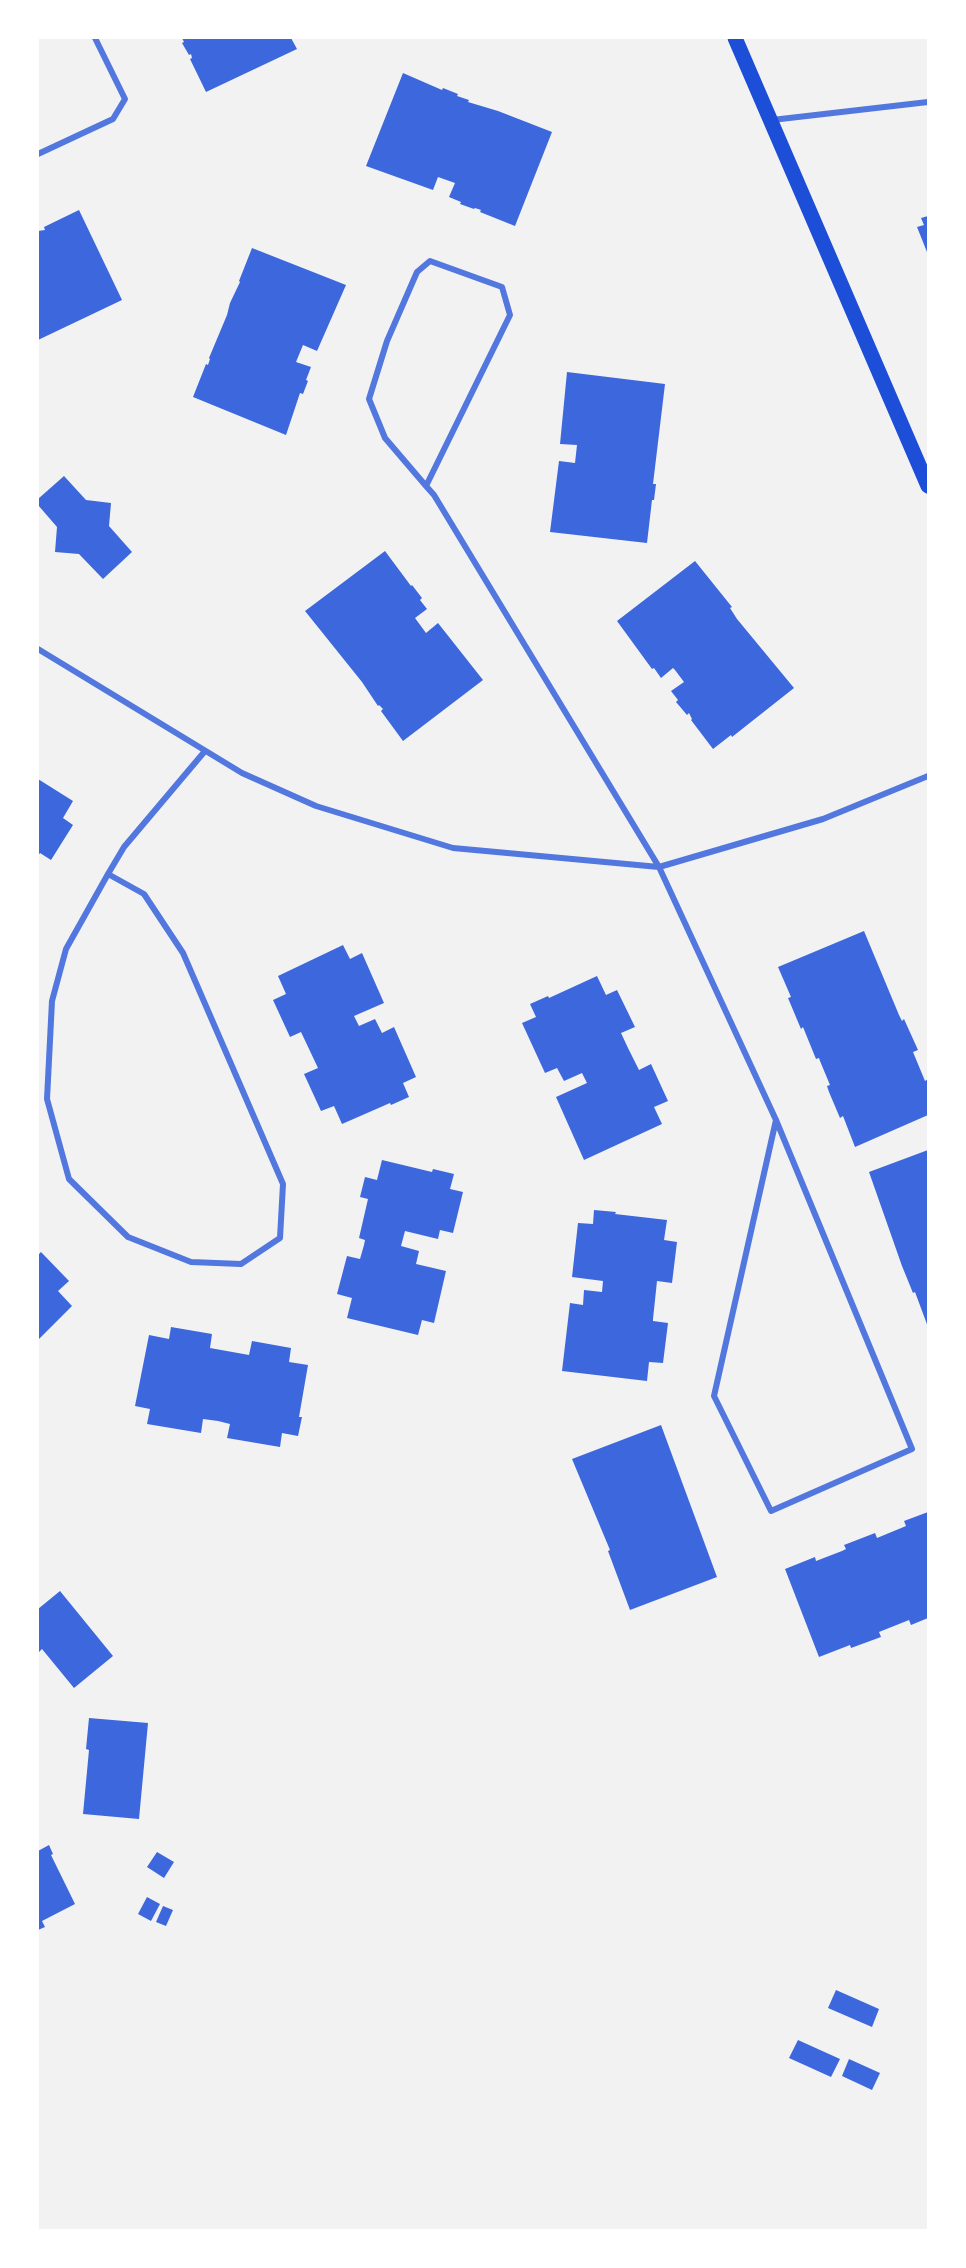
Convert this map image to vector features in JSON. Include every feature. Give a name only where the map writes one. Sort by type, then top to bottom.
[{"type":"main road","points":[[735,38],[928,486]]},
{"type":"street","points":[[38,154],[113,119],[125,99],[95,38]]},
{"type":"street","points":[[772,120],[928,102]]},
{"type":"street","points":[[426,486],[510,315],[502,287],[430,261],[417,272],[387,341],[369,399],[385,438],[426,486],[434,495],[659,867],[776,1120],[912,1449],[771,1511],[714,1396],[776,1120]]},
{"type":"street","points":[[38,649],[242,773],[316,806],[453,848],[659,867],[823,819],[928,776]]},
{"type":"street","points":[[108,874],[144,894],[183,953],[283,1184],[280,1238],[241,1264],[191,1262],[128,1237],[69,1179],[47,1099],[52,1001],[66,949],[108,874],[124,847],[205,751]]},
{"type":"building","points":[[182,38],[291,38],[297,49],[206,92],[190,59],[191,54],[189,55],[182,43],[184,42]]},
{"type":"building","points":[[403,73],[442,90],[443,88],[458,94],[457,96],[469,100],[468,102],[552,132],[515,226],[480,212],[481,210],[460,204],[461,202],[449,197],[455,183],[438,177],[433,190],[366,166]]},
{"type":"building","points":[[79,210],[122,300],[38,340],[38,231],[45,230],[44,227]]},
{"type":"building","points":[[928,216],[927,252],[917,227],[924,225],[921,218]]},
{"type":"building","points":[[252,248],[346,285],[317,351],[303,345],[296,362],[311,367],[306,380],[308,381],[303,394],[300,393],[286,435],[193,397],[206,364],[208,365]]},
{"type":"building","points":[[567,372],[665,384],[653,484],[656,484],[647,543],[550,532],[559,461],[575,463],[577,445],[560,444]]},
{"type":"building","points":[[64,476],[86,500],[111,503],[109,526],[132,552],[103,579],[79,554],[55,552],[57,527],[38,505],[38,499]]},
{"type":"building","points":[[385,551],[422,598],[420,600],[427,609],[415,618],[426,633],[438,623],[483,680],[403,741],[381,711],[383,709],[378,706],[362,682],[305,611]]},
{"type":"building","points":[[695,561],[732,607],[730,608],[737,619],[794,688],[732,737],[731,735],[713,749],[691,720],[689,713],[687,715],[676,702],[678,700],[671,691],[684,682],[675,670],[673,668],[661,678],[617,621]]},
{"type":"building","points":[[38,779],[73,801],[63,818],[73,825],[51,860],[40,853],[38,856]]},
{"type":"building","points":[[864,931],[899,1015],[902,1021],[904,1019],[918,1050],[913,1052],[925,1081],[928,1079],[928,1115],[855,1147],[843,1116],[840,1118],[829,1092],[827,1086],[830,1085],[819,1058],[816,1059],[803,1027],[801,1029],[778,967]]},
{"type":"building","points":[[343,945],[350,959],[362,953],[384,1003],[354,1016],[359,1026],[375,1019],[382,1033],[394,1027],[416,1077],[403,1083],[409,1097],[342,1124],[334,1106],[321,1111],[304,1074],[318,1068],[301,1032],[290,1037],[273,1000],[286,994],[278,976]]},
{"type":"building","points":[[597,976],[606,995],[617,990],[635,1027],[621,1033],[639,1070],[651,1064],[668,1101],[654,1107],[662,1124],[584,1160],[556,1097],[587,1083],[582,1073],[564,1081],[557,1068],[545,1073],[522,1023],[536,1017],[530,1004]]},
{"type":"building","points":[[928,1150],[928,1327],[902,1266],[869,1172]]},
{"type":"building","points":[[382,1160],[432,1172],[433,1169],[454,1174],[450,1189],[463,1192],[453,1233],[440,1230],[438,1239],[405,1231],[401,1246],[419,1251],[416,1264],[446,1271],[434,1323],[422,1320],[418,1335],[347,1318],[352,1298],[337,1294],[347,1256],[360,1259],[364,1245],[365,1240],[359,1238],[368,1199],[360,1197],[365,1177],[377,1180]]},
{"type":"building","points":[[594,1210],[667,1220],[664,1240],[677,1242],[672,1283],[657,1281],[653,1321],[668,1323],[663,1363],[649,1362],[647,1381],[562,1371],[570,1303],[583,1305],[584,1290],[602,1292],[603,1281],[572,1277],[578,1223],[593,1224]]},
{"type":"building","points":[[41,1252],[69,1281],[58,1291],[72,1306],[38,1340],[38,1255]]},
{"type":"building","points":[[171,1327],[212,1334],[210,1348],[249,1355],[252,1341],[291,1348],[289,1362],[308,1365],[298,1436],[282,1433],[280,1447],[227,1438],[230,1424],[218,1421],[203,1419],[201,1433],[147,1424],[150,1409],[135,1406],[149,1335],[169,1339]]},
{"type":"building","points":[[661,1425],[717,1577],[630,1610],[608,1551],[610,1550],[572,1459]]},
{"type":"building","points":[[928,1512],[928,1618],[911,1625],[909,1620],[879,1632],[881,1637],[851,1648],[850,1645],[819,1657],[785,1569],[815,1557],[816,1561],[842,1551],[846,1549],[844,1545],[875,1533],[877,1538],[906,1526],[904,1521]]},
{"type":"building","points":[[60,1591],[113,1656],[74,1688],[42,1649],[38,1653],[38,1609]]},
{"type":"building","points":[[89,1718],[148,1723],[139,1819],[83,1814],[89,1750],[86,1749]]},
{"type":"building","points":[[49,1845],[53,1854],[51,1855],[75,1904],[42,1921],[45,1927],[38,1930],[38,1851]]},
{"type":"building","points":[[157,1852],[174,1862],[164,1878],[147,1867]]},
{"type":"building","points":[[147,1897],[160,1904],[151,1921],[138,1914]]},
{"type":"building","points":[[163,1906],[173,1910],[166,1926],[156,1922]]},
{"type":"building","points":[[836,1990],[879,2009],[872,2027],[828,2008]]},
{"type":"building","points":[[798,2040],[840,2059],[831,2077],[789,2058]]},
{"type":"building","points":[[849,2059],[880,2073],[872,2090],[842,2076]]}]
